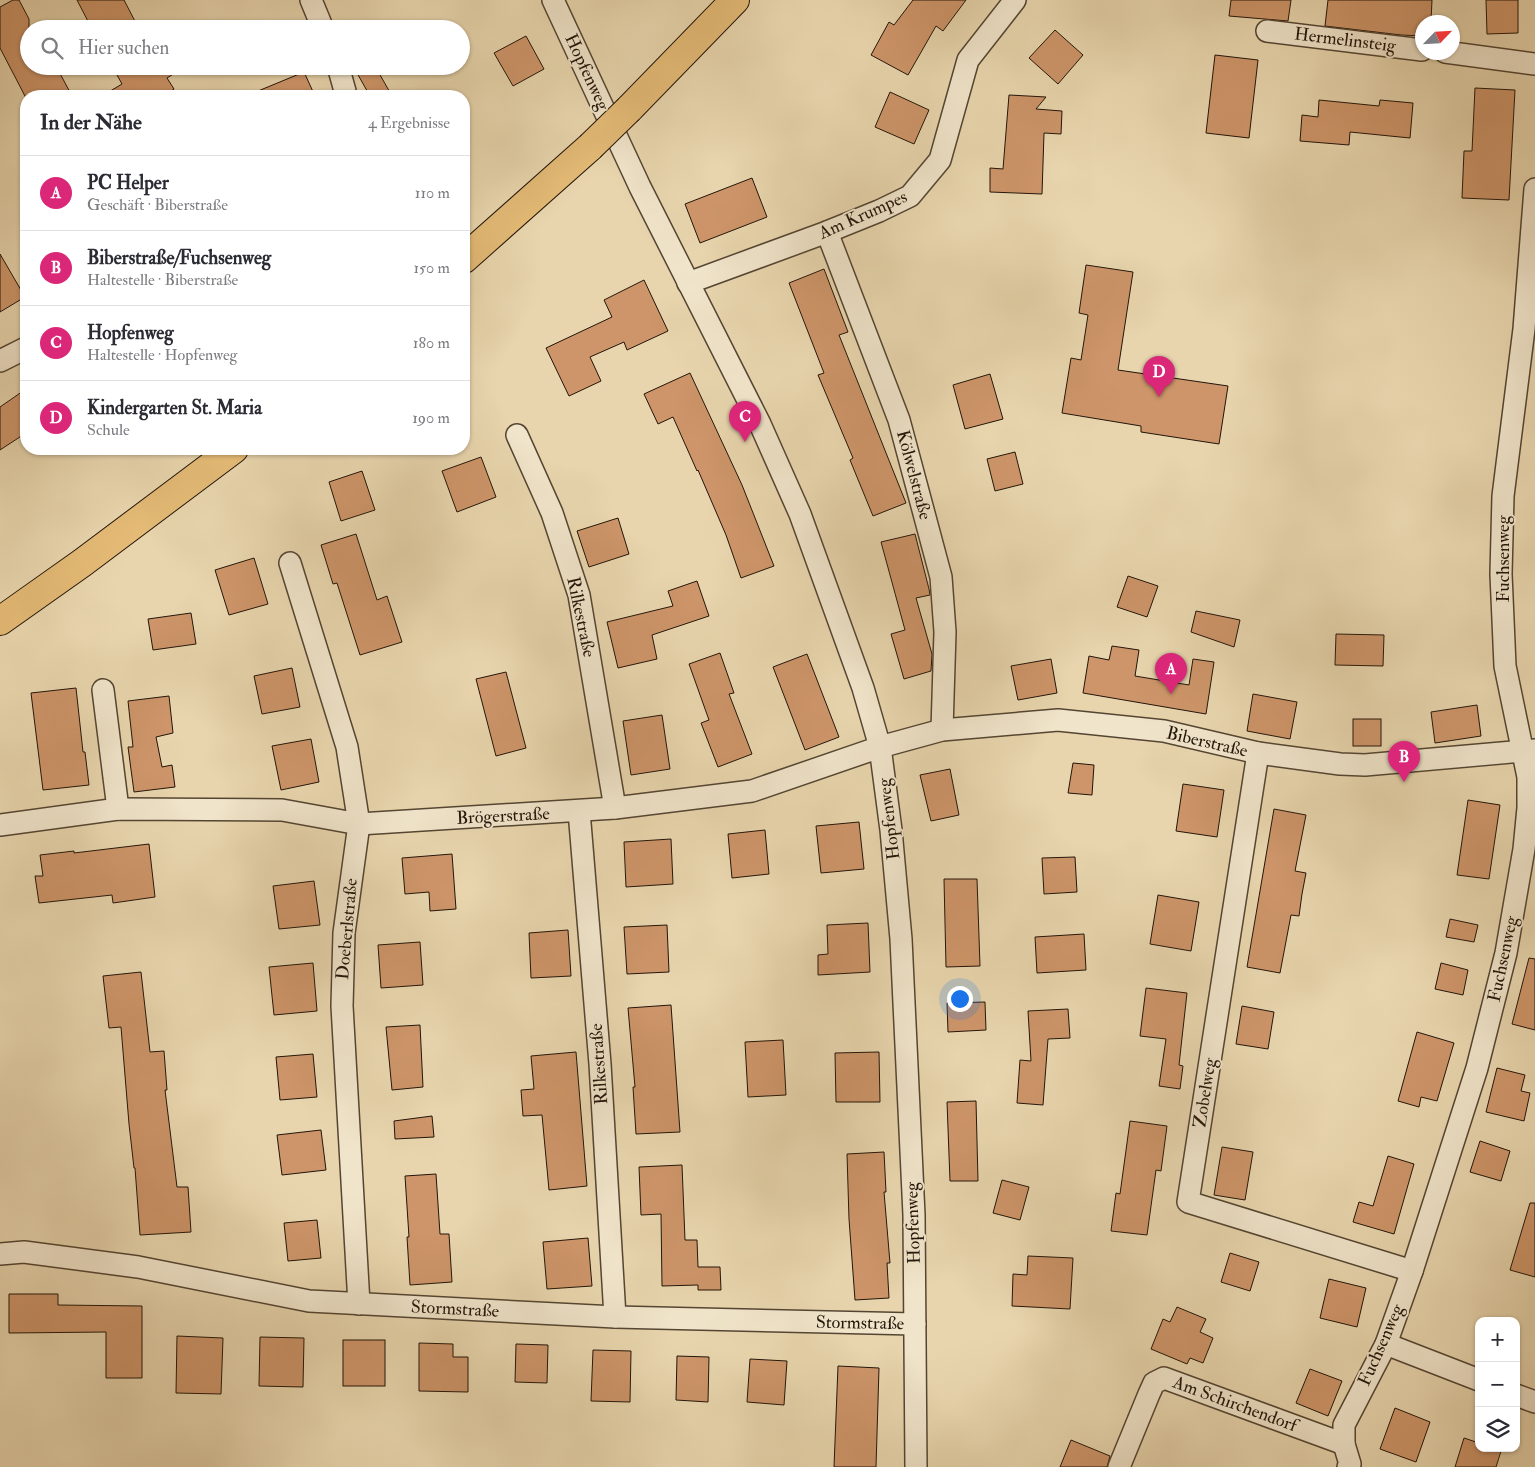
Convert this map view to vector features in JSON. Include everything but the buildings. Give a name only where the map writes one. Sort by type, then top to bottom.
[{"type":"main road","points":[[470,254],[590,147],[735,0]]},
{"type":"main road","points":[[0,621],[82,563],[226,455]]},
{"type":"street","points":[[311,0],[319,20]]},
{"type":"street","name":"Hopfenweg","points":[[554,0],[640,187],[760,424],[800,514],[863,688],[880,747],[891,830],[901,939],[914,1215],[916,1467]]},
{"type":"street","name":"Am Krumpes","points":[[688,282],[827,232],[910,196],[940,160],[968,60],[1015,0]]},
{"type":"street","name":"Hermelinsteig","points":[[1267,30],[1415,49]]},
{"type":"street","points":[[1460,54],[1535,64]]},
{"type":"street","points":[[341,75],[345,90]]},
{"type":"street","name":"Fuchsenweg","points":[[1348,1467],[1350,1464],[1344,1444],[1344,1425],[1386,1344],[1412,1270],[1477,1068],[1506,953],[1524,849],[1528,808],[1529,750],[1505,666],[1502,574],[1503,496],[1526,400],[1524,329],[1535,190]]},
{"type":"street","name":"Kölwelstraße","points":[[827,232],[899,420],[941,577],[945,632],[942,730]]},
{"type":"street","points":[[0,361],[20,351]]},
{"type":"street","name":"Rilkestraße","points":[[517,435],[552,513],[579,595],[615,808]]},
{"type":"street","name":"Doeberlstraße","points":[[290,563],[347,747],[359,824],[344,933],[342,1006],[359,1304]]},
{"type":"street","points":[[103,690],[118,809]]},
{"type":"street","name":"Biberstraße","points":[[880,747],[942,730],[1058,720],[1164,731],[1258,753],[1340,764],[1365,765],[1529,750]]},
{"type":"street","name":"Brögerstraße","points":[[0,825],[118,809],[282,810],[359,824],[615,808],[752,791],[880,747]]},
{"type":"street","name":"Zobelweg","points":[[1258,753],[1188,1202],[1412,1270]]},
{"type":"street","name":"Rilkestraße","points":[[579,811],[600,1064],[615,1317]]},
{"type":"street","name":"Stormstraße","points":[[0,1254],[24,1252],[138,1268],[309,1301],[615,1317],[915,1324]]},
{"type":"street","points":[[1386,1344],[1475,1378]]},
{"type":"street","name":"Am Schirchendorf","points":[[1119,1467],[1154,1384],[1164,1378],[1344,1444]]},
{"type":"street","points":[[1520,1396],[1535,1402]]},
{"type":"place","name":"Kindergarten St. Maria","points":[[1159,397]]},
{"type":"place","name":"Hopfenweg","points":[[745,442]]},
{"type":"place","name":"PC Helper","points":[[1171,694]]},
{"type":"place","name":"Biberstraße/Fuchsenweg","points":[[1404,782]]}]
